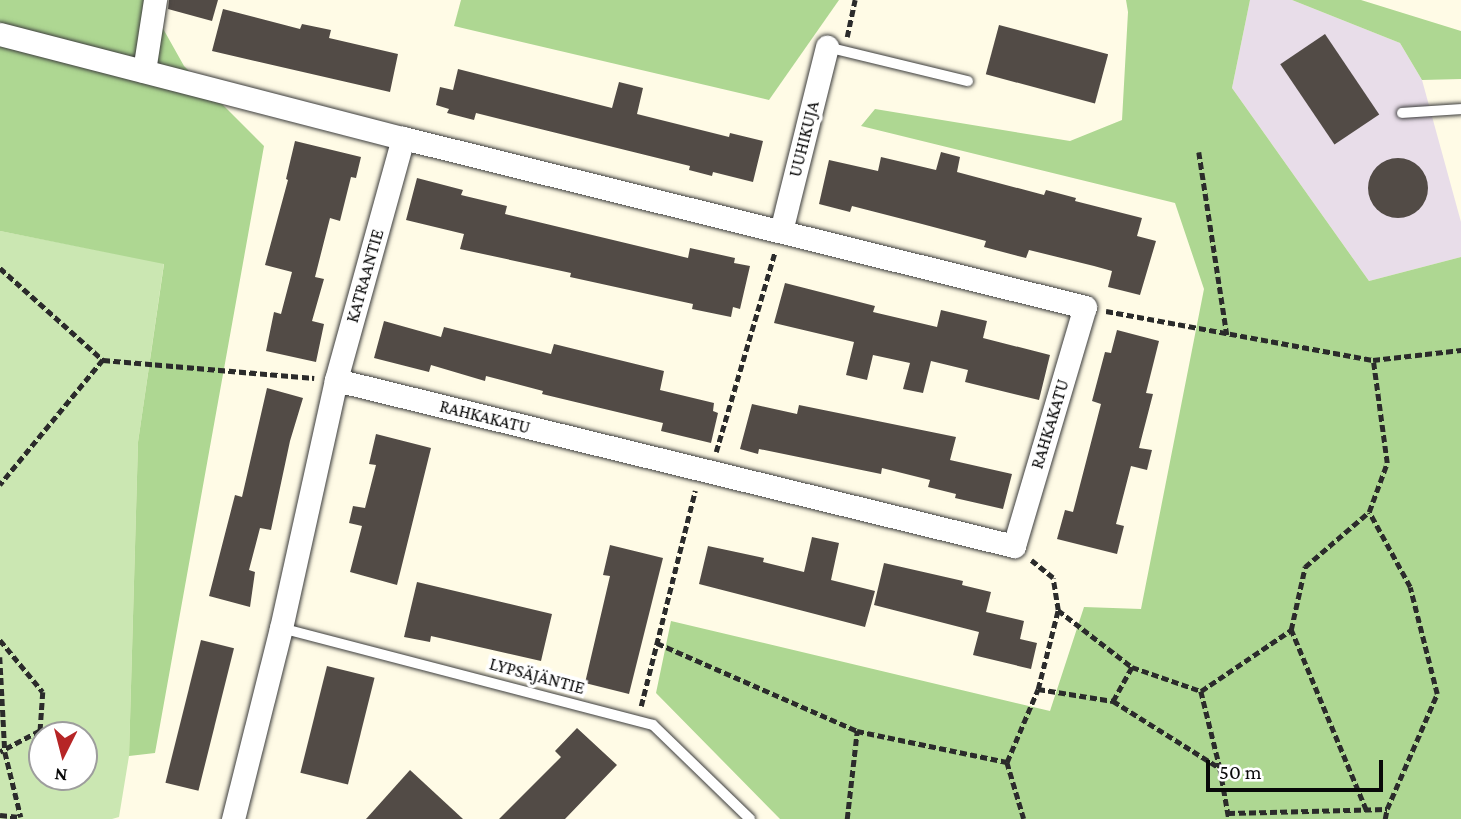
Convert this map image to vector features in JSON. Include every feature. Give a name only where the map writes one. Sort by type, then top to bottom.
[{"type":"street","points":[[144,71],[155,0]]},
{"type":"street","points":[[0,34],[403,138],[1085,307]]},
{"type":"street","name":"UUHIKUJA","points":[[781,231],[836,49]]},
{"type":"street","name":"KATRAANTIE","points":[[233,819],[281,628],[336,380],[403,138]]},
{"type":"street","name":"RAHKAKATU","points":[[336,380],[1014,546],[1085,307]]},
{"type":"lane","points":[[836,49],[968,80]]},
{"type":"lane","points":[[1402,113],[1461,109]]},
{"type":"lane","name":"LYPSÄJÄNTIE","points":[[281,628],[653,725],[750,819]]},
{"type":"path","points":[[836,49],[855,0]]},
{"type":"path","points":[[1199,152],[1227,335]]},
{"type":"path","points":[[637,721],[706,470],[781,231]]},
{"type":"path","points":[[0,268],[103,360],[336,380]]},
{"type":"path","points":[[1085,307],[1373,360],[1461,350]]},
{"type":"path","points":[[0,485],[103,360]]},
{"type":"path","points":[[1366,810],[1291,630],[1305,567],[1368,512],[1387,463],[1373,360]]},
{"type":"path","points":[[1368,512],[1410,587],[1437,694],[1385,819]]},
{"type":"path","points":[[1014,546],[1053,578],[1058,610],[1038,689],[1007,762],[1024,819]]},
{"type":"path","points":[[1058,610],[1132,667],[1202,691]]},
{"type":"path","points":[[1202,691],[1291,630]]},
{"type":"path","points":[[0,640],[43,692],[40,732],[2,752]]},
{"type":"path","points":[[657,643],[857,731],[1007,762]]},
{"type":"path","points":[[0,657],[2,752]]},
{"type":"path","points":[[1114,701],[1132,667]]},
{"type":"path","points":[[1038,689],[1114,701],[1220,768]]},
{"type":"path","points":[[1202,691],[1229,816],[1387,809]]},
{"type":"path","points":[[849,818],[857,731]]},
{"type":"path","points":[[0,744],[21,818],[0,815]]},
{"type":"shaded area","points":[[1250,0],[1292,0],[1400,43],[1422,80],[1461,222],[1461,257],[1369,281],[1232,88]]},
{"type":"green space","points":[[0,0],[147,0],[184,66],[264,146],[155,753],[129,756],[138,442],[164,264],[0,231]]},
{"type":"green space","points":[[461,0],[839,0],[769,100],[454,26]]},
{"type":"green space","points":[[1126,0],[1250,0],[1232,88],[1369,281],[1461,257],[1461,819],[780,819],[656,693],[671,621],[1050,711],[1084,607],[1141,609],[1204,289],[1175,203],[861,126],[875,109],[1070,141],[1122,120],[1128,12]]},
{"type":"green space","points":[[1292,0],[1361,0],[1461,31],[1461,79],[1422,80],[1400,43]]},
{"type":"green space","points":[[0,231],[164,263],[138,442],[129,756],[119,817],[0,819]]},
{"type":"building","points":[[169,0],[218,0],[212,21],[168,9]]},
{"type":"building","points":[[223,9],[300,29],[302,24],[331,30],[329,38],[398,54],[390,92],[212,51]]},
{"type":"building","points":[[999,25],[1108,54],[1095,104],[986,74]]},
{"type":"building","points":[[1325,34],[1379,114],[1334,145],[1280,64]]},
{"type":"building","points":[[458,69],[612,108],[619,82],[643,88],[637,114],[729,137],[730,133],[763,141],[753,182],[713,172],[712,176],[689,170],[690,166],[476,113],[474,120],[447,113],[449,109],[436,105],[440,87],[453,90]]},
{"type":"building","points":[[295,141],[361,157],[356,178],[351,177],[340,221],[330,218],[315,277],[324,279],[312,321],[324,324],[316,362],[266,351],[274,312],[281,314],[292,272],[265,265],[288,180],[286,179]]},
{"type":"building","points":[[941,152],[960,157],[957,172],[1044,195],[1046,190],[1076,198],[1075,201],[1142,218],[1137,236],[1156,241],[1140,295],[1108,287],[1112,271],[1029,250],[1026,258],[984,247],[986,241],[922,224],[852,206],[850,212],[819,204],[829,160],[878,171],[881,157],[936,170]]},
{"type":"building","points":[[1392,158],[1404,158],[1423,171],[1428,188],[1426,200],[1415,213],[1404,218],[1392,218],[1373,205],[1368,194],[1368,182],[1381,163]]},
{"type":"building","points":[[417,178],[463,190],[461,195],[507,206],[505,214],[688,258],[690,248],[735,258],[734,263],[750,266],[740,309],[733,307],[731,317],[692,309],[693,304],[570,277],[571,273],[460,249],[464,234],[406,220]]},
{"type":"building","points":[[785,283],[875,306],[873,312],[937,327],[941,310],[987,321],[983,338],[1050,355],[1039,400],[965,382],[968,370],[931,361],[923,393],[903,389],[910,363],[873,355],[867,380],[846,375],[854,342],[774,323]]},
{"type":"building","points":[[384,321],[441,337],[444,327],[551,354],[554,344],[664,371],[660,390],[714,403],[713,411],[718,413],[711,443],[661,431],[663,423],[542,394],[543,391],[486,376],[485,381],[431,365],[429,372],[374,358]]},
{"type":"building","points":[[1117,330],[1159,341],[1146,393],[1153,394],[1139,448],[1152,450],[1147,470],[1131,466],[1116,524],[1124,526],[1117,554],[1057,539],[1065,510],[1073,512],[1101,404],[1092,401],[1105,352],[1111,353]]},
{"type":"building","points":[[267,388],[303,398],[290,441],[271,530],[260,528],[249,570],[255,572],[250,607],[209,596],[235,495],[242,497]]},
{"type":"building","points":[[752,404],[797,414],[799,405],[956,437],[950,460],[1012,474],[1003,509],[955,498],[956,494],[928,487],[930,480],[882,468],[881,474],[759,449],[758,454],[740,449]]},
{"type":"building","points":[[376,434],[431,448],[397,585],[350,572],[362,526],[349,523],[353,506],[365,508],[376,465],[369,464]]},
{"type":"building","points":[[812,537],[839,543],[831,580],[875,591],[865,627],[699,584],[708,546],[764,558],[763,562],[804,572]]},
{"type":"building","points":[[610,545],[663,558],[629,694],[585,683],[610,576],[603,575]]},
{"type":"building","points":[[884,563],[963,581],[962,585],[991,592],[986,612],[1024,621],[1020,639],[1037,643],[1031,669],[973,655],[979,632],[874,605]]},
{"type":"building","points":[[417,582],[552,614],[541,661],[431,636],[430,642],[404,637]]},
{"type":"building","points":[[201,640],[234,648],[198,791],[165,783]]},
{"type":"building","points":[[327,666],[375,678],[348,785],[300,773]]},
{"type":"building","points":[[577,728],[617,765],[565,819],[499,819],[561,757],[555,751]]},
{"type":"building","points":[[410,770],[463,819],[366,819]]}]
